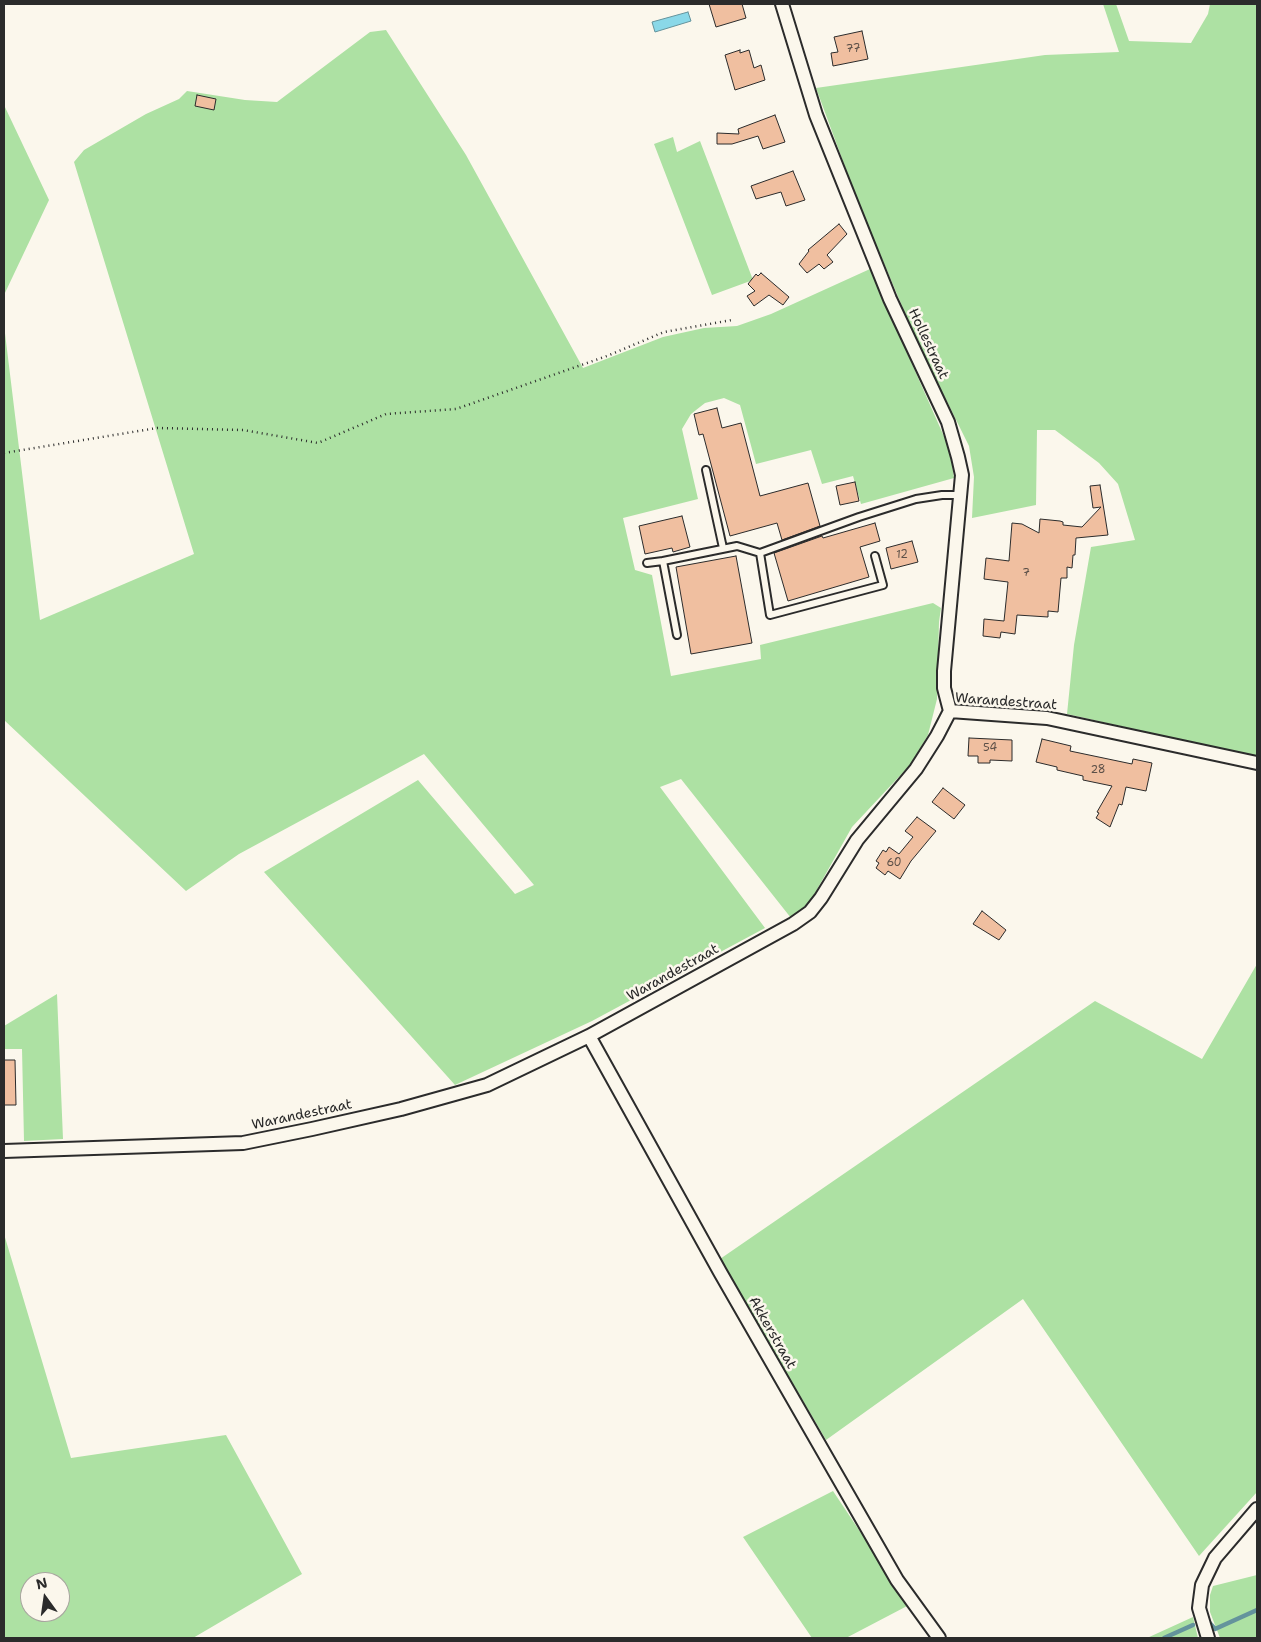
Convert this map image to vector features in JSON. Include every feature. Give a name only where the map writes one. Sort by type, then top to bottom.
[{"type":"street","name":"Hollestraat","points":[[782,4],[816,115],[890,298],[954,437],[962,475],[944,671],[944,688],[950,711]]},
{"type":"street","name":"Warandestraat","points":[[4,1150],[243,1143],[401,1108],[487,1085],[589,1036],[784,929],[810,912],[821,898],[857,840],[916,769],[950,711],[1047,718],[1257,764]]},
{"type":"street","name":"Akkerstraat","points":[[589,1036],[857,1512],[897,1580],[939,1638]]},
{"type":"street","points":[[1208,1638],[1199,1608],[1202,1585],[1215,1558],[1257,1509]]},
{"type":"lane","points":[[706,470],[722,548]]},
{"type":"lane","points":[[648,564],[736,546],[760,553],[859,517],[916,499],[942,495],[960,495]]},
{"type":"lane","points":[[760,553],[770,616],[883,585],[875,556]]},
{"type":"lane","points":[[663,561],[677,635]]},
{"type":"path","points":[[4,454],[158,428],[243,430],[318,443],[386,414],[456,409],[607,356],[664,332],[732,320]]},
{"type":"green space","points":[[1103,4],[1116,4],[1129,41],[1191,43],[1208,14],[1210,4],[1257,4],[1257,757],[1067,714],[1074,645],[1091,547],[1135,540],[1118,484],[1099,463],[1055,430],[1037,430],[1036,505],[972,518],[974,477],[969,446],[916,339],[858,202],[816,88],[1045,55],[1119,52]]},
{"type":"green space","points":[[386,30],[466,155],[583,368],[663,337],[704,328],[737,326],[771,314],[870,269],[950,450],[954,478],[861,504],[853,476],[822,484],[811,450],[756,464],[740,405],[724,398],[705,403],[691,414],[682,429],[698,499],[623,518],[635,570],[652,575],[671,676],[761,659],[760,645],[933,603],[941,608],[937,699],[928,735],[910,765],[852,827],[810,902],[791,918],[681,779],[660,787],[765,928],[592,1021],[455,1085],[264,872],[418,780],[515,894],[534,885],[424,754],[239,854],[186,891],[4,720],[4,325],[40,620],[194,554],[74,162],[84,150],[146,114],[179,99],[187,91],[245,100],[277,102],[370,32]]},
{"type":"green space","points":[[4,105],[49,200],[4,295]]},
{"type":"green space","points":[[673,137],[677,152],[700,141],[753,280],[712,295],[654,144]]},
{"type":"green space","points":[[1257,964],[1257,1492],[1199,1556],[1023,1299],[826,1440],[720,1259],[1095,1001],[1202,1059]]},
{"type":"green space","points":[[57,994],[63,1139],[24,1141],[22,1049],[4,1049],[4,1026]]},
{"type":"green space","points":[[4,1234],[71,1458],[226,1435],[302,1574],[193,1638],[4,1638]]},
{"type":"green space","points":[[833,1491],[909,1605],[846,1638],[812,1638],[743,1537]]},
{"type":"green space","points":[[1257,1575],[1257,1638],[1220,1638],[1210,1612],[1210,1595],[1213,1586]]},
{"type":"green space","points":[[1193,1617],[1198,1638],[1147,1638]]},
{"type":"water","points":[[688,12],[691,21],[655,32],[652,22]]},
{"type":"building","points":[[709,4],[742,4],[746,18],[716,27]]},
{"type":"building","points":[[862,31],[868,59],[833,66],[831,53],[838,52],[834,37]]},
{"type":"building","points":[[740,50],[740,53],[749,50],[754,68],[761,65],[765,80],[735,90],[725,55]]},
{"type":"building","points":[[197,95],[216,99],[214,110],[195,106]]},
{"type":"building","points":[[775,115],[785,142],[763,149],[758,136],[732,144],[717,144],[717,133],[739,134],[738,129]]},
{"type":"building","points":[[793,171],[805,200],[786,206],[781,192],[756,199],[751,186]]},
{"type":"building","points":[[839,224],[847,234],[827,255],[833,262],[824,269],[819,264],[807,273],[799,264],[808,250]]},
{"type":"building","points":[[761,273],[789,297],[783,305],[769,295],[754,306],[747,296],[755,291],[748,284],[756,274],[758,276]]},
{"type":"building","points":[[717,408],[722,428],[741,423],[760,496],[808,483],[820,526],[782,540],[777,523],[730,536],[703,434],[699,435],[694,414]]},
{"type":"building","points":[[855,482],[859,501],[840,505],[836,486]]},
{"type":"building","points":[[1100,485],[1108,535],[1076,538],[1072,568],[1067,567],[1067,578],[1061,578],[1058,612],[1048,611],[1048,617],[1017,615],[1015,634],[1001,632],[1000,638],[983,636],[984,619],[1004,621],[1008,582],[984,579],[986,558],[1009,561],[1012,523],[1022,524],[1039,533],[1040,519],[1060,521],[1063,522],[1063,525],[1082,527],[1101,507],[1093,508],[1090,486]]},
{"type":"building","points":[[682,516],[690,547],[673,552],[672,548],[645,554],[639,526]]},
{"type":"building","points":[[875,523],[880,541],[860,547],[869,577],[788,601],[774,553],[822,536],[823,538]]},
{"type":"building","points":[[912,541],[918,562],[891,569],[886,548]]},
{"type":"building","points":[[736,556],[752,643],[691,654],[676,567]]},
{"type":"building","points":[[969,738],[1012,740],[1012,761],[990,760],[990,763],[978,763],[978,756],[968,756]]},
{"type":"building","points":[[1042,739],[1071,746],[1070,751],[1132,764],[1133,759],[1152,763],[1146,791],[1126,787],[1122,805],[1119,804],[1110,827],[1096,818],[1099,813],[1097,812],[1112,786],[1083,780],[1083,776],[1057,770],[1057,767],[1036,762]]},
{"type":"building","points":[[943,788],[965,805],[954,819],[932,802]]},
{"type":"building","points":[[917,817],[936,831],[911,861],[900,879],[888,871],[885,875],[876,868],[879,863],[876,861],[883,850],[886,852],[889,847],[899,854],[913,837],[905,831]]},
{"type":"building","points":[[982,911],[1006,930],[999,940],[973,924]]},
{"type":"building","points":[[4,1060],[15,1060],[16,1105],[4,1105]]},
{"type":"waterway","points":[[1207,1620],[1215,1629],[1257,1610]]},
{"type":"waterway","points":[[1164,1638],[1193,1625]]}]
